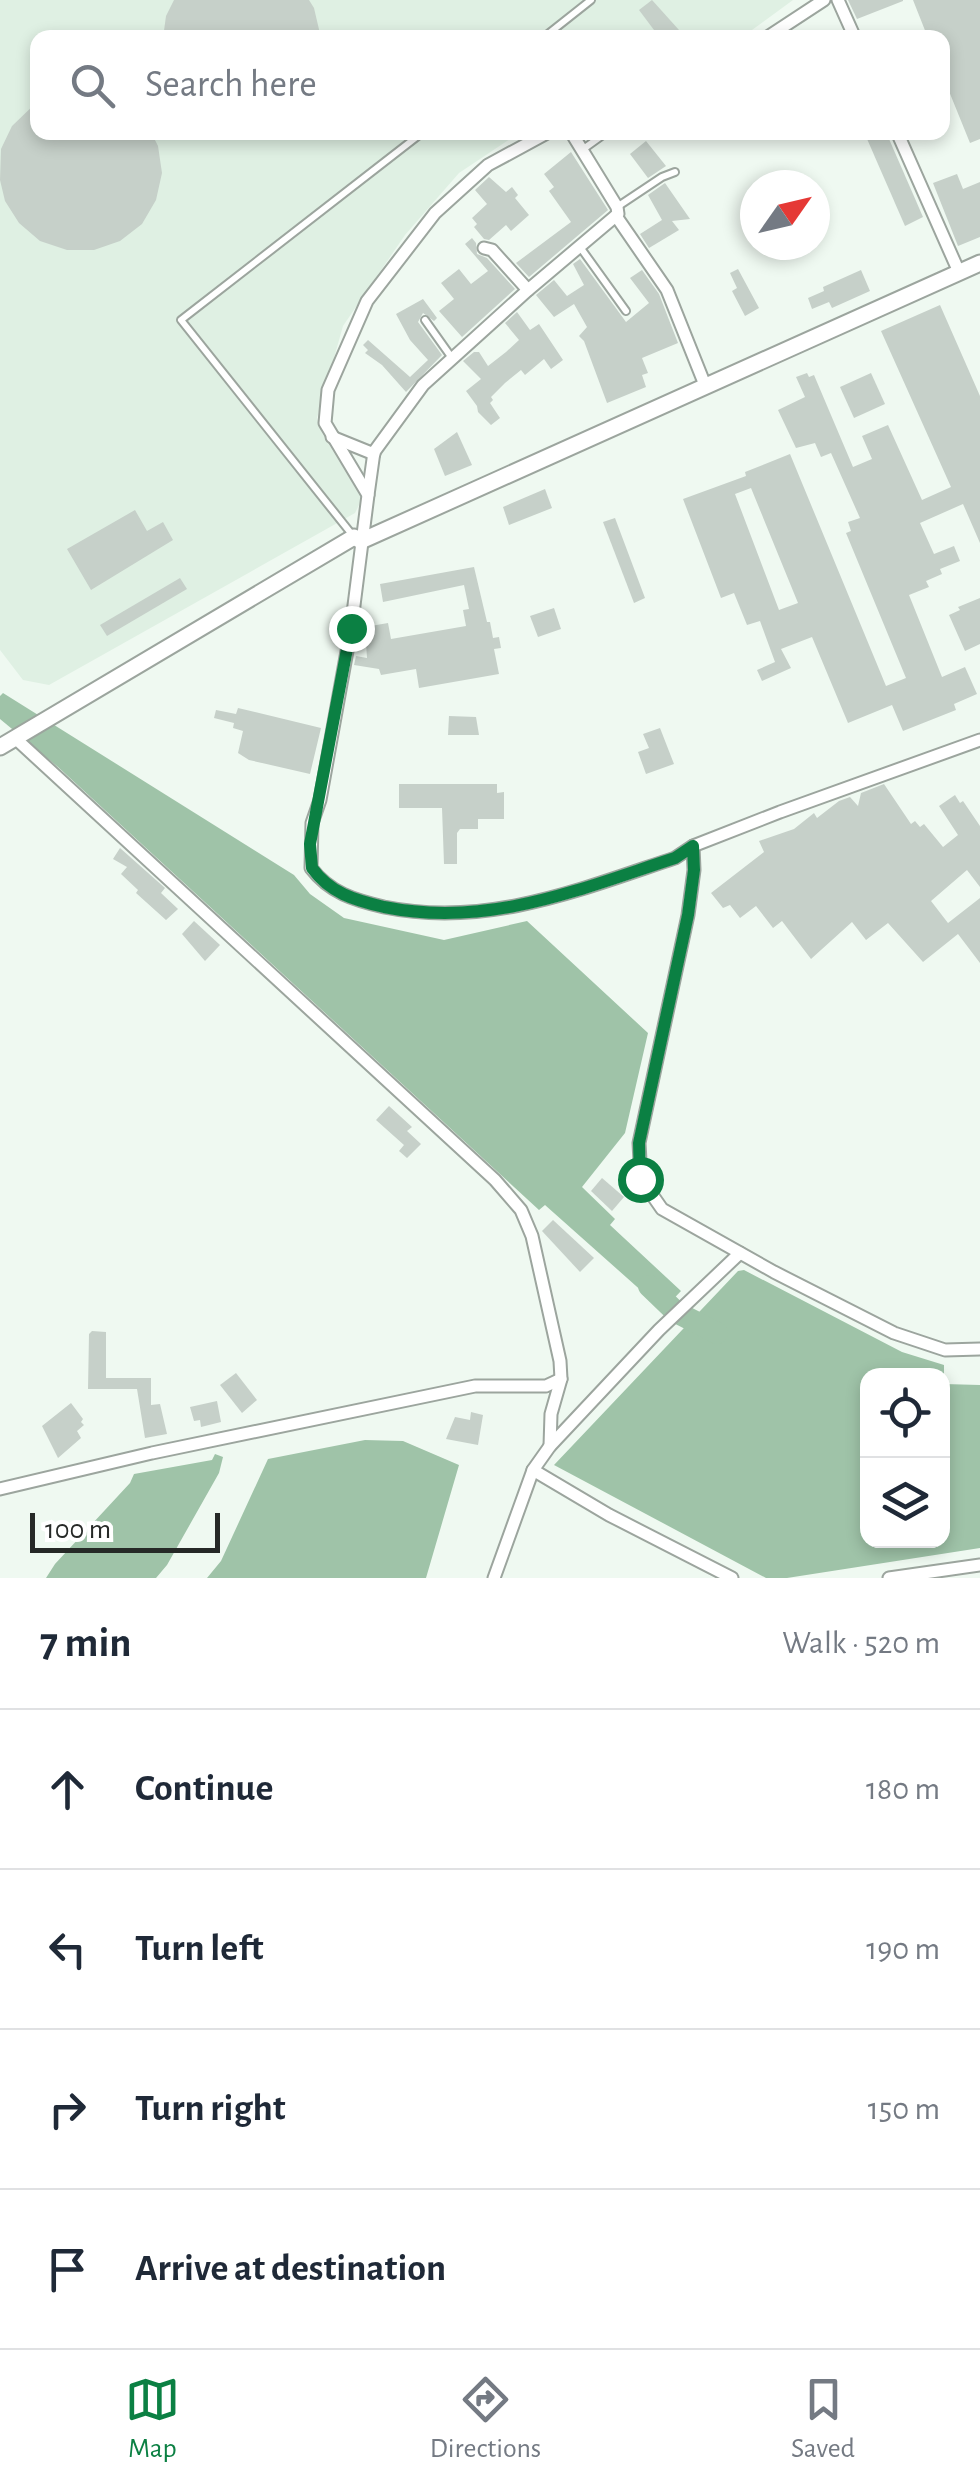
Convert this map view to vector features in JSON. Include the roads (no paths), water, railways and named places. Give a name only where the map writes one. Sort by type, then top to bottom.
[{"type":"street","points":[[778,30],[824,0]]},
{"type":"street","points":[[838,0],[851,30]]},
{"type":"street","points":[[368,495],[323,417],[328,390],[344,349],[373,292],[436,213],[477,174],[534,140]]},
{"type":"street","points":[[576,140],[616,212],[667,290],[705,385]]},
{"type":"street","points":[[901,140],[960,272]]},
{"type":"street","points":[[616,212],[423,385],[374,454],[358,539],[351,628],[310,844],[312,868],[340,894],[404,911],[493,911],[533,905],[675,858],[693,846],[980,740]]},
{"type":"street","points":[[484,248],[492,250],[528,290]]},
{"type":"street","points":[[550,1446],[550,1414],[561,1379],[532,1236],[512,1200],[7,741],[358,539],[980,263]]},
{"type":"street","points":[[332,437],[374,454]]},
{"type":"street","points":[[693,846],[688,915],[645,1110],[640,1179],[662,1209],[908,1338],[945,1350],[980,1350]]},
{"type":"street","points":[[494,1578],[533,1470],[550,1446],[659,1330],[740,1253]]},
{"type":"street","points":[[0,1489],[170,1448],[474,1386],[546,1386],[561,1379]]},
{"type":"street","points":[[533,1470],[609,1515],[732,1578]]},
{"type":"street","points":[[889,1578],[980,1565]]},
{"type":"lane","points":[[553,30],[590,0]]},
{"type":"lane","points":[[358,539],[181,320],[413,140]]},
{"type":"lane","points":[[582,150],[596,140]]},
{"type":"lane","points":[[616,212],[662,177],[676,172]]},
{"type":"lane","points":[[580,246],[626,312]]},
{"type":"lane","points":[[425,320],[452,358]]},
{"type":"waterway","points":[[649,1286],[676,1312],[717,1333]]}]
